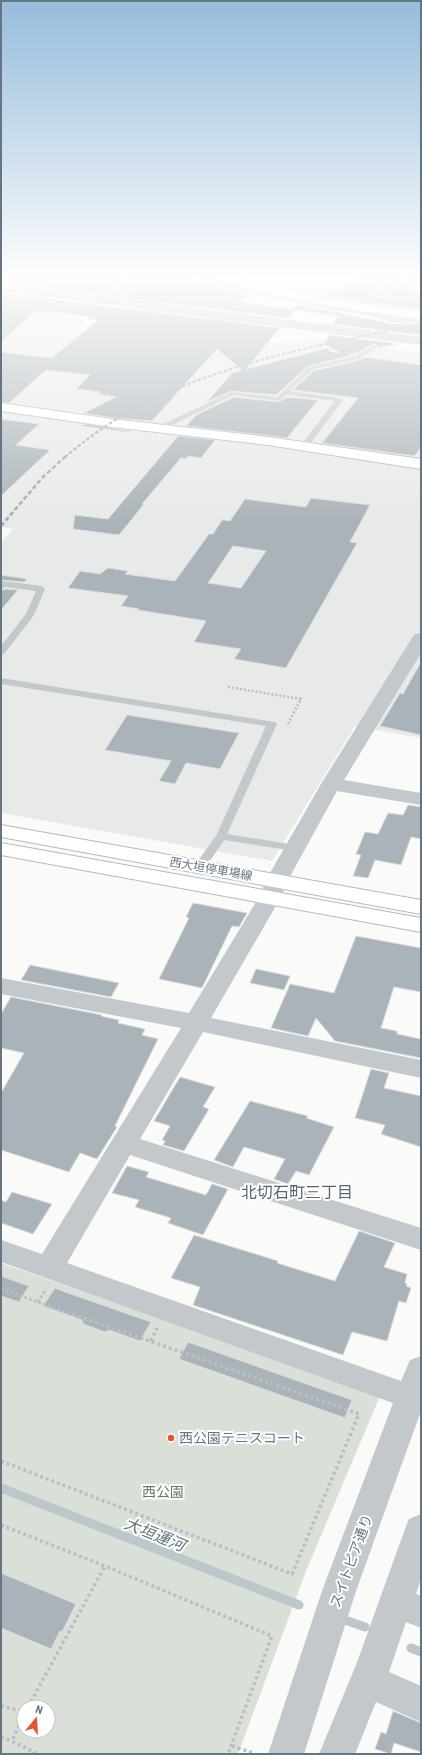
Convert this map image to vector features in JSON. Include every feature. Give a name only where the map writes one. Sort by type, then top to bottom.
[{"type":"street","points":[[1,407],[304,446],[421,464]]},
{"type":"street","points":[[49,1268],[123,1143],[197,1023],[274,889],[331,784],[421,638]]},
{"type":"street","points":[[331,784],[421,799]]},
{"type":"street","name":"西大垣停車場線","points":[[1,831],[199,866],[274,889],[421,925]]},
{"type":"street","name":"西大垣停車場線","points":[[1,849],[274,889],[421,907]]},
{"type":"street","points":[[1,986],[197,1023],[421,1069]]},
{"type":"street","points":[[123,1143],[421,1239]]},
{"type":"street","points":[[1,1251],[49,1268],[416,1383]]},
{"type":"street","name":"スイトピア通り","points":[[286,1754],[339,1591],[416,1383]]},
{"type":"street","points":[[337,1754],[368,1681],[408,1607],[421,1529]]},
{"type":"street","points":[[368,1681],[421,1704]]},
{"type":"lane","points":[[159,428],[233,393],[279,399],[310,368],[353,359]]},
{"type":"lane","points":[[286,393],[340,400],[304,446]]},
{"type":"lane","points":[[1,652],[30,614],[41,589],[2,585]]},
{"type":"lane","points":[[1,681],[272,724],[221,836],[208,856],[199,866]]},
{"type":"lane","points":[[221,836],[295,848]]},
{"type":"path","points":[[228,687],[301,699],[288,724],[272,724]]},
{"type":"path","points":[[1,1289],[359,1414],[292,1574],[1,1461]]},
{"type":"path","points":[[1,1524],[272,1636],[228,1754]]},
{"type":"path","points":[[32,1699],[105,1566]]},
{"type":"path","points":[[1,1706],[16,1711]]},
{"type":"path","points":[[12,1742],[16,1732]]},
{"type":"path","points":[[1,1737],[34,1753],[40,1754]]},
{"type":"path","points":[[232,1746],[253,1753]]},
{"type":"shaded area","points":[[1,359],[421,359],[421,462],[236,434],[1,403]]},
{"type":"shaded area","points":[[1,409],[252,442],[421,470],[421,738],[355,726],[272,861],[1,813],[1,543],[13,529],[1,527]]},
{"type":"green space","name":"西公園","points":[[1,1263],[380,1396],[306,1571],[238,1754],[1,1754]]},
{"type":"building","points":[[1,359],[208,359],[152,421],[112,418],[84,413],[116,397],[98,394],[101,392],[76,389],[90,375],[46,370],[9,403],[1,402]]},
{"type":"building","points":[[229,359],[254,359],[246,369],[285,359],[337,359],[308,366],[276,395],[231,391],[207,402],[232,373],[242,370]]},
{"type":"building","points":[[378,359],[421,365],[421,448],[414,456],[322,443],[358,398],[293,390],[313,371],[359,360]]},
{"type":"building","points":[[234,397],[279,402],[287,397],[318,400],[287,438],[186,426],[196,415]]},
{"type":"building","points":[[1,419],[39,424],[16,445],[50,450],[1,496]]},
{"type":"building","points":[[84,424],[131,431],[128,432],[82,426]]},
{"type":"building","points":[[178,436],[215,440],[201,458],[188,456],[186,459],[181,458],[142,504],[144,504],[119,535],[73,529],[75,515],[108,519]]},
{"type":"building","points":[[311,498],[370,505],[350,542],[357,543],[286,668],[234,659],[241,649],[194,642],[206,621],[121,606],[128,596],[68,588],[80,571],[100,574],[108,568],[128,571],[125,574],[175,581],[209,534],[213,534],[222,520],[230,521],[245,499],[306,507]],"holes":[[[233,546],[266,551],[241,588],[208,583]]]},
{"type":"building","points":[[1,575],[27,579],[24,582],[1,580]]},
{"type":"building","points":[[5,589],[18,590],[1,610],[1,591]]},
{"type":"building","points":[[421,662],[421,735],[380,726],[400,693],[403,694]]},
{"type":"building","points":[[127,715],[239,733],[220,769],[186,763],[175,784],[159,781],[171,761],[105,750]]},
{"type":"building","points":[[408,805],[421,807],[421,839],[411,837],[401,865],[375,860],[368,878],[353,876],[361,855],[356,854],[365,832],[378,834],[388,813],[403,815]]},
{"type":"building","points":[[193,903],[247,913],[239,927],[232,926],[202,988],[159,979],[189,918],[186,917]]},
{"type":"building","points":[[356,936],[421,948],[421,992],[394,987],[381,1028],[397,1031],[397,1034],[421,1039],[421,1058],[335,1041],[316,1018],[308,1036],[271,1028],[290,984],[334,993]]},
{"type":"building","points":[[30,965],[119,983],[111,997],[21,980]]},
{"type":"building","points":[[256,969],[290,976],[284,990],[250,983]]},
{"type":"building","points":[[11,997],[102,1015],[101,1016],[119,1020],[118,1023],[145,1029],[142,1035],[158,1039],[115,1126],[117,1127],[97,1159],[80,1153],[69,1172],[1,1150],[1,1093],[24,1053],[1,1048],[1,1014]]},
{"type":"building","points":[[371,1069],[389,1073],[384,1088],[421,1096],[421,1147],[381,1134],[385,1125],[355,1118]]},
{"type":"building","points":[[180,1077],[215,1087],[203,1107],[209,1109],[184,1151],[163,1145],[165,1141],[162,1140],[170,1126],[154,1121]]},
{"type":"building","points":[[250,1101],[308,1116],[306,1118],[334,1127],[309,1175],[296,1171],[288,1184],[274,1179],[285,1159],[244,1147],[233,1167],[214,1160]]},
{"type":"building","points":[[127,1166],[149,1172],[146,1177],[206,1195],[212,1184],[228,1189],[203,1235],[168,1223],[171,1218],[135,1207],[139,1200],[112,1193]]},
{"type":"building","points":[[12,1192],[52,1204],[33,1234],[1,1223],[1,1200],[6,1202]]},
{"type":"building","points":[[359,1231],[395,1243],[384,1267],[407,1274],[405,1283],[407,1284],[406,1286],[411,1288],[406,1303],[399,1301],[387,1341],[352,1332],[343,1355],[193,1305],[200,1287],[171,1278],[194,1235],[278,1261],[277,1263],[335,1281]]},
{"type":"building","points":[[1,1276],[29,1286],[19,1302],[1,1296]]},
{"type":"building","points":[[55,1288],[151,1322],[140,1341],[109,1330],[105,1332],[83,1324],[82,1320],[43,1306]]},
{"type":"building","points":[[188,1342],[352,1400],[345,1418],[179,1359]]},
{"type":"building","points":[[1,1573],[76,1604],[62,1632],[60,1631],[51,1649],[1,1628]]},
{"type":"building","points":[[393,1711],[421,1723],[421,1752],[394,1743],[391,1754],[375,1749],[381,1732],[386,1734]]},
{"type":"waterway","name":"大垣運河","points":[[1,1488],[299,1605]]},
{"type":"waterway","name":"大垣運河","points":[[348,1621],[365,1627]]},
{"type":"waterway","name":"大垣運河","points":[[411,1648],[421,1652]]},
{"type":"railway","points":[[65,457],[82,443],[120,417],[140,406],[173,390],[207,377],[267,359]]},
{"type":"railway","points":[[1,526],[43,477],[66,456]]},
{"type":"place","name":"西公園テニスコート","points":[[171,1438]]},
{"type":"district","name":"北切石町三丁目","points":[[297,1192]]}]
